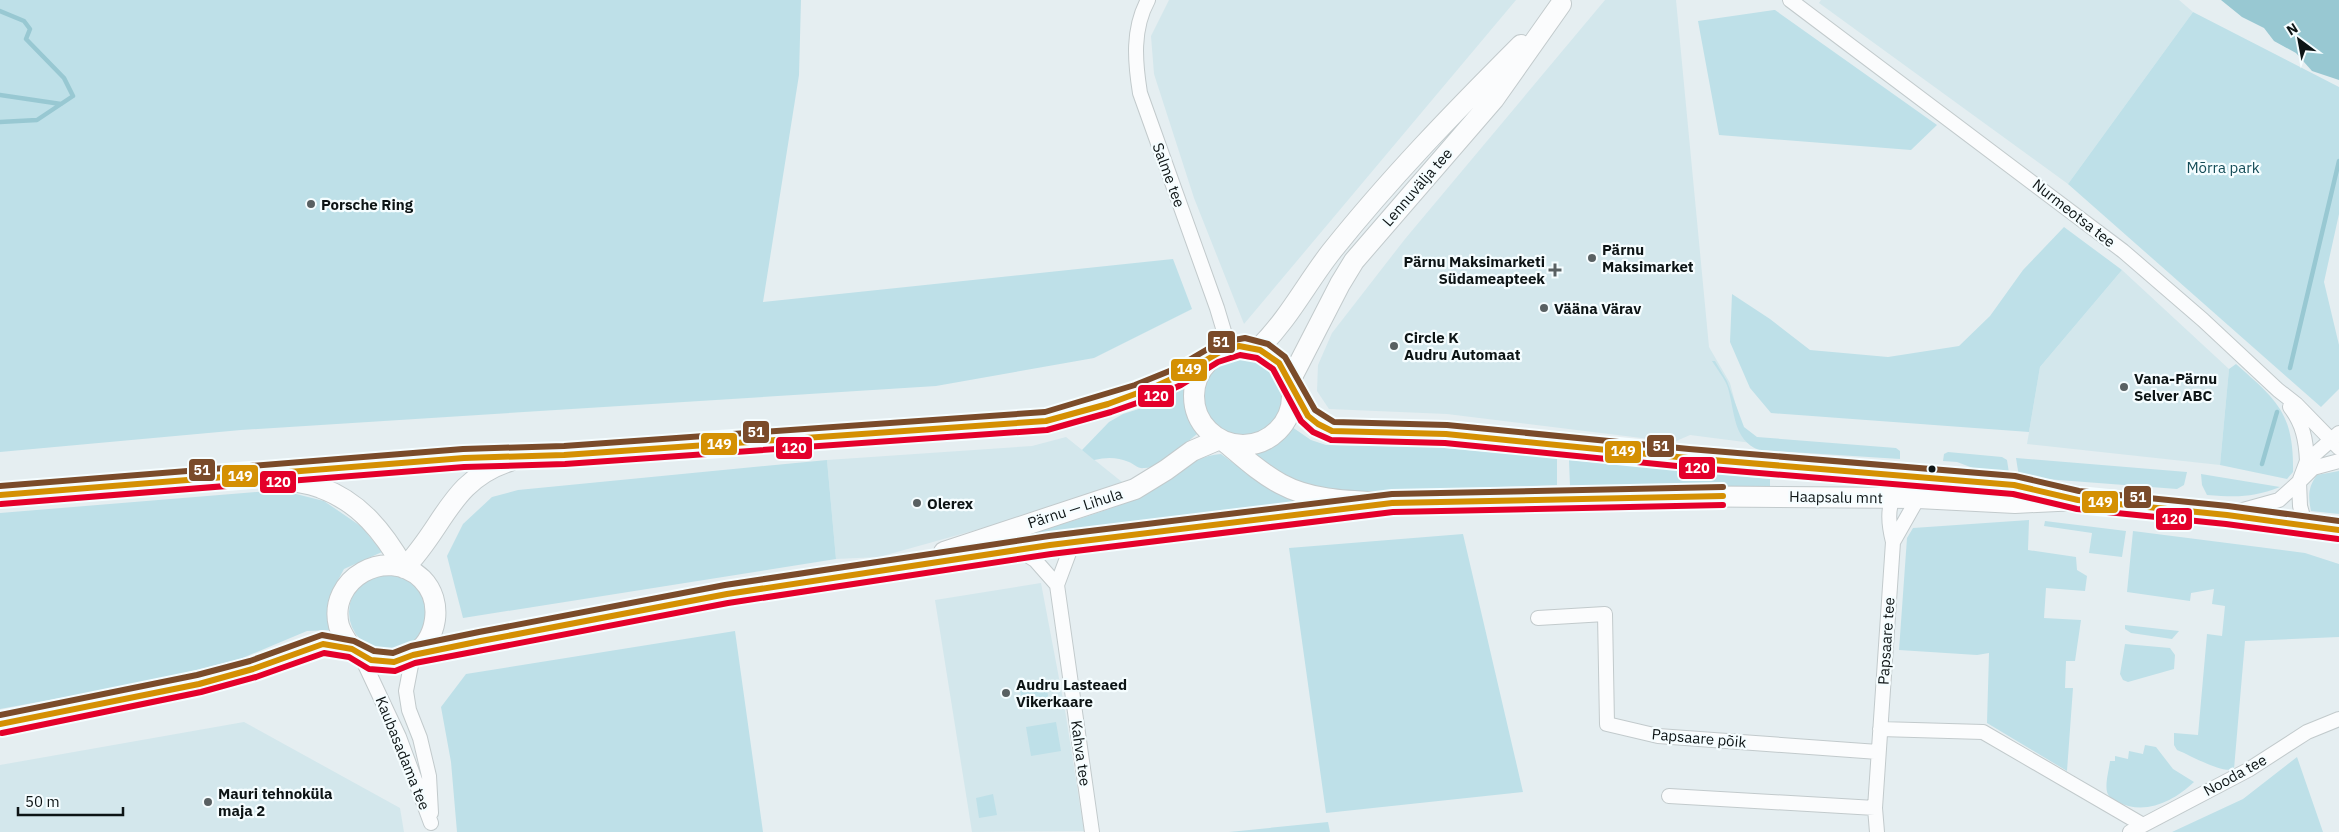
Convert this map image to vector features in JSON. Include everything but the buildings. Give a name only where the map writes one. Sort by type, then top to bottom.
[{"type":"main road","name":"Lennuvälja tee","points":[[1258,349],[1277,329],[1330,253],[1394,179],[1471,95],[1562,2]]},
{"type":"main road","name":"Lennuvälja tee","points":[[1291,385],[1340,284],[1354,261],[1494,100],[1562,2]]},
{"type":"main road","points":[[0,495],[464,458],[529,456],[1046,421],[1112,404],[1170,380],[1229,348],[1246,346],[1258,349],[1280,363],[1308,418],[1315,423],[1338,432],[1446,434],[1688,458],[1994,483],[2014,485],[2078,500]]},
{"type":"main road","points":[[1210,358],[1196,380],[1194,399],[1198,417],[1204,425],[1260,470],[1294,490],[1333,498],[1392,503]]},
{"type":"main road","points":[[1223,440],[1248,444],[1259,442],[1274,434],[1289,414],[1291,385]]},
{"type":"main road","name":"Pärnu — Lihula","points":[[893,569],[1119,495],[1148,481],[1192,451],[1223,440]]},
{"type":"main road","points":[[404,568],[415,556],[447,509],[471,481],[497,465],[529,456]]},
{"type":"main road","points":[[259,474],[321,487],[352,504],[384,534],[404,568]]},
{"type":"main road","name":"Haapsalu mnt","points":[[1392,503],[1650,496],[1918,498],[2016,503],[2078,500],[2227,515],[2339,530]]},
{"type":"main road","points":[[0,724],[199,684],[253,669],[323,644],[357,652],[381,662],[394,662],[413,655],[727,594],[1074,542],[1392,503]]},
{"type":"main road","points":[[357,652],[342,635],[338,616],[339,602],[345,587],[359,573],[374,566],[387,564],[404,568],[422,579],[433,597],[436,608],[434,628],[429,638],[413,655]]},
{"type":"street","name":"Salme tee","points":[[1148,0],[1137,32],[1135,64],[1140,93],[1217,308],[1229,348]]},
{"type":"street","name":"Nurmeotsa tee","points":[[1790,0],[2122,251],[2203,320],[2278,390],[2336,440]]},
{"type":"street","points":[[2278,390],[2300,420],[2306,440],[2307,461],[2299,482],[2300,506],[2305,524]]},
{"type":"street","points":[[2307,461],[2336,440]]},
{"type":"street","points":[[2227,515],[2279,500],[2313,468],[2339,461]]},
{"type":"street","points":[[1894,498],[1907,485],[1934,479]]},
{"type":"street","name":"Papsaare tee","points":[[1877,832],[1874,808],[1894,542],[1889,525],[1890,507],[1894,498]]},
{"type":"street","points":[[1894,542],[1918,498]]},
{"type":"street","points":[[1020,550],[1036,560],[1057,584],[1074,542]]},
{"type":"street","name":"Kahva tee","points":[[1057,584],[1092,832]]},
{"type":"street","name":"Papsaare põik","points":[[1538,618],[1605,614],[1607,724],[1658,736],[1878,752]]},
{"type":"street","name":"Kaubasadama tee","points":[[357,652],[399,737],[432,827]]},
{"type":"street","name":"Kaubasadama tee","points":[[413,655],[406,691],[409,710],[420,738],[429,776],[432,827]]},
{"type":"street","name":"Nooda tee","points":[[2130,832],[2248,770],[2307,732],[2339,719]]},
{"type":"street","points":[[1880,729],[1983,732],[2143,825]]},
{"type":"street","points":[[1669,796],[1874,808]]},
{"type":"shaded area","points":[[1169,0],[1516,0],[1244,324],[1194,198],[1154,74],[1151,36]]},
{"type":"shaded area","points":[[1605,0],[1676,0],[1709,347],[1730,383],[1740,421],[1752,443],[1690,435],[1674,442],[1447,414],[1329,409],[1317,391],[1318,365],[1332,333],[1405,239]]},
{"type":"shaded area","points":[[1821,0],[2179,0],[2193,12],[2068,184],[1819,3]]},
{"type":"shaded area","points":[[2221,0],[2339,0],[2339,80],[2312,71],[2296,53],[2274,41],[2264,28],[2242,17]]},
{"type":"shaded area","points":[[2122,270],[2229,369],[2220,465],[2027,444],[2040,367]]},
{"type":"shaded area","points":[[1066,437],[1122,482],[1001,523],[879,557],[836,559],[827,460],[1032,446]]},
{"type":"shaded area","name":"Audru Lasteaed Vikerkaare","points":[[1041,583],[1065,710],[1084,831],[972,832],[935,600]]},
{"type":"shaded area","points":[[244,722],[400,808],[404,832],[0,832],[0,765]]},
{"type":"green space","points":[[0,0],[801,0],[799,75],[763,302],[1173,259],[1192,309],[1094,358],[936,386],[241,430],[0,452]]},
{"type":"green space","points":[[1775,10],[1937,125],[1911,150],[1719,135],[1698,21]]},
{"type":"green space","name":"Mõrra park","points":[[2193,12],[2339,87],[2339,214],[2324,282],[2339,345],[2339,389],[2321,407],[2068,184]]},
{"type":"green space","points":[[2064,227],[2122,270],[2040,367],[2029,432],[1771,413],[1750,388],[1730,342],[1732,294],[1770,319],[1810,350],[1888,357],[1959,346],[1990,316],[2023,270]]},
{"type":"green space","points":[[1242,356],[1257,359],[1270,368],[1279,381],[1282,396],[1279,411],[1270,424],[1257,433],[1242,436],[1227,433],[1214,424],[1205,411],[1202,396],[1205,381],[1214,368],[1227,359]]},
{"type":"green space","points":[[1712,361],[1715,361],[1727,381],[1744,427],[1757,437],[1896,448],[1900,451],[1900,459],[1759,450],[1750,445],[1740,432],[1736,424],[1728,388]]},
{"type":"green space","points":[[2236,364],[2263,388],[2281,410],[2290,436],[2293,452],[2293,472],[2287,479],[2220,465],[2229,369]]},
{"type":"green space","points":[[1185,386],[1186,401],[1200,432],[1166,460],[1152,467],[1142,468],[1116,458],[1094,460],[1082,450],[1109,422],[1123,414],[1148,406]]},
{"type":"green space","points":[[1292,427],[1311,440],[1326,445],[1433,447],[1557,458],[1557,485],[1359,492],[1327,489],[1289,477],[1250,453],[1273,443]]},
{"type":"green space","points":[[1948,452],[2002,457],[2007,460],[2009,473],[1989,474],[1957,462],[1943,461],[1944,454]]},
{"type":"green space","points":[[1221,454],[1255,479],[1302,503],[1013,539],[1130,501],[1197,460]]},
{"type":"green space","points":[[2016,458],[2187,472],[2184,485],[2177,489],[2019,477]]},
{"type":"green space","points":[[827,460],[836,559],[463,618],[447,556],[463,524],[492,497],[518,490]]},
{"type":"green space","points":[[1569,460],[1770,479],[1770,486],[1570,486]]},
{"type":"green space","points":[[2339,471],[2339,514],[2311,511],[2310,492],[2317,475]]},
{"type":"green space","points":[[2201,474],[2280,487],[2244,496],[2207,495],[2202,485]]},
{"type":"green space","points":[[280,490],[324,501],[362,527],[382,552],[344,569],[330,595],[331,630],[307,631],[240,659],[148,682],[0,709],[0,513]]},
{"type":"green space","points":[[2029,520],[2028,550],[2076,557],[2077,570],[2087,576],[2085,591],[2046,588],[2044,618],[2081,620],[2075,661],[2066,661],[2065,688],[2073,688],[2067,771],[1987,723],[1989,653],[1977,655],[1899,650],[1907,538],[1913,528]]},
{"type":"green space","points":[[2045,521],[2126,531],[2122,557],[2089,553],[2092,533],[2044,526]]},
{"type":"green space","points":[[2133,531],[2305,553],[2339,564],[2339,637],[2245,641],[2234,769],[2222,769],[2206,763],[2177,750],[2174,745],[2174,733],[2198,735],[2207,634],[2222,636],[2225,606],[2212,604],[2214,589],[2191,593],[2190,601],[2127,592]]},
{"type":"green space","points":[[1463,534],[1523,792],[1326,813],[1289,548]]},
{"type":"green space","points":[[388,573],[403,576],[415,585],[424,597],[427,612],[424,627],[415,639],[403,648],[388,651],[373,648],[361,639],[352,627],[349,612],[352,597],[361,585],[373,576]]},
{"type":"green space","points":[[2125,625],[2179,631],[2172,639],[2131,633],[2125,629]]},
{"type":"green space","points":[[735,631],[763,832],[457,832],[451,762],[441,707],[466,674]]},
{"type":"green space","points":[[2125,644],[2170,648],[2175,655],[2174,669],[2128,682],[2123,680],[2120,674]]},
{"type":"green space","points":[[1046,679],[1049,704],[1023,708],[1019,684]]},
{"type":"green space","points":[[1056,722],[1061,751],[1031,756],[1026,727]]},
{"type":"green space","points":[[2145,745],[2156,747],[2173,769],[2194,782],[2177,795],[2159,804],[2149,807],[2128,806],[2113,799],[2107,792],[2110,761],[2115,761],[2115,756],[2128,759],[2129,751],[2143,754]]},
{"type":"green space","points":[[2297,757],[2323,832],[2172,832],[2243,799]]},
{"type":"green space","points":[[993,794],[997,815],[979,818],[976,798]]},
{"type":"green space","points":[[1328,822],[1330,832],[1229,832]]},
{"type":"waterway","points":[[0,11],[24,21],[30,29],[26,39],[64,78],[73,96],[37,120],[0,122]]},
{"type":"waterway","points":[[0,95],[61,104]]},
{"type":"waterway","points":[[2290,368],[2339,161]]},
{"type":"waterway","points":[[2262,464],[2277,412]]},
{"type":"transit line","name":"51","points":[[0,486],[463,449],[564,446],[1045,412],[1135,385],[1172,370],[1218,343],[1245,338],[1268,344],[1285,357],[1315,410],[1334,422],[1447,425],[1689,449],[2015,476],[2079,491],[2228,506],[2339,521]]},
{"type":"transit line","name":"149","points":[[0,495],[464,458],[564,455],[1046,421],[1108,404],[1154,387],[1222,351],[1239,346],[1260,350],[1279,363],[1308,416],[1332,431],[1446,434],[1688,458],[2014,485],[2078,500],[2227,515],[2339,530]]},
{"type":"transit line","name":"120","points":[[1,504],[464,467],[565,464],[1047,430],[1111,412],[1157,396],[1181,385],[1218,362],[1240,355],[1257,358],[1273,369],[1301,421],[1313,432],[1331,440],[1445,443],[1687,467],[2013,494],[2077,509],[2226,524],[2338,539]]},
{"type":"transit line","name":"51","points":[[0,715],[197,675],[250,661],[322,635],[354,641],[374,651],[393,653],[411,646],[479,632],[725,585],[1049,536],[1392,494],[1723,487]]},
{"type":"transit line","name":"149","points":[[0,724],[199,684],[253,669],[323,644],[352,649],[371,660],[394,662],[413,655],[481,641],[727,594],[1050,545],[1392,503],[1723,496]]},
{"type":"transit line","name":"120","points":[[2,733],[201,692],[256,677],[324,653],[349,657],[369,669],[395,671],[415,663],[728,603],[1051,554],[1393,512],[1723,505]]},
{"type":"place","name":"Porsche Ring","points":[[311,204]]},
{"type":"place","name":"Pärnu Maksimarket","points":[[1592,258]]},
{"type":"place","name":"Pärnu Maksimarketi Südameapteek","points":[[1555,270]]},
{"type":"place","name":"Vääna Värav","points":[[1544,308]]},
{"type":"place","name":"Circle K Audru Automaat","points":[[1394,346]]},
{"type":"place","name":"Vana-Pärnu Selver ABC","points":[[2124,387]]},
{"type":"place","name":"Olerex","points":[[917,503]]},
{"type":"place","name":"Audru Lasteaed Vikerkaare","points":[[1006,693]]},
{"type":"place","name":"Mauri tehnoküla maja 2","points":[[208,802]]}]
